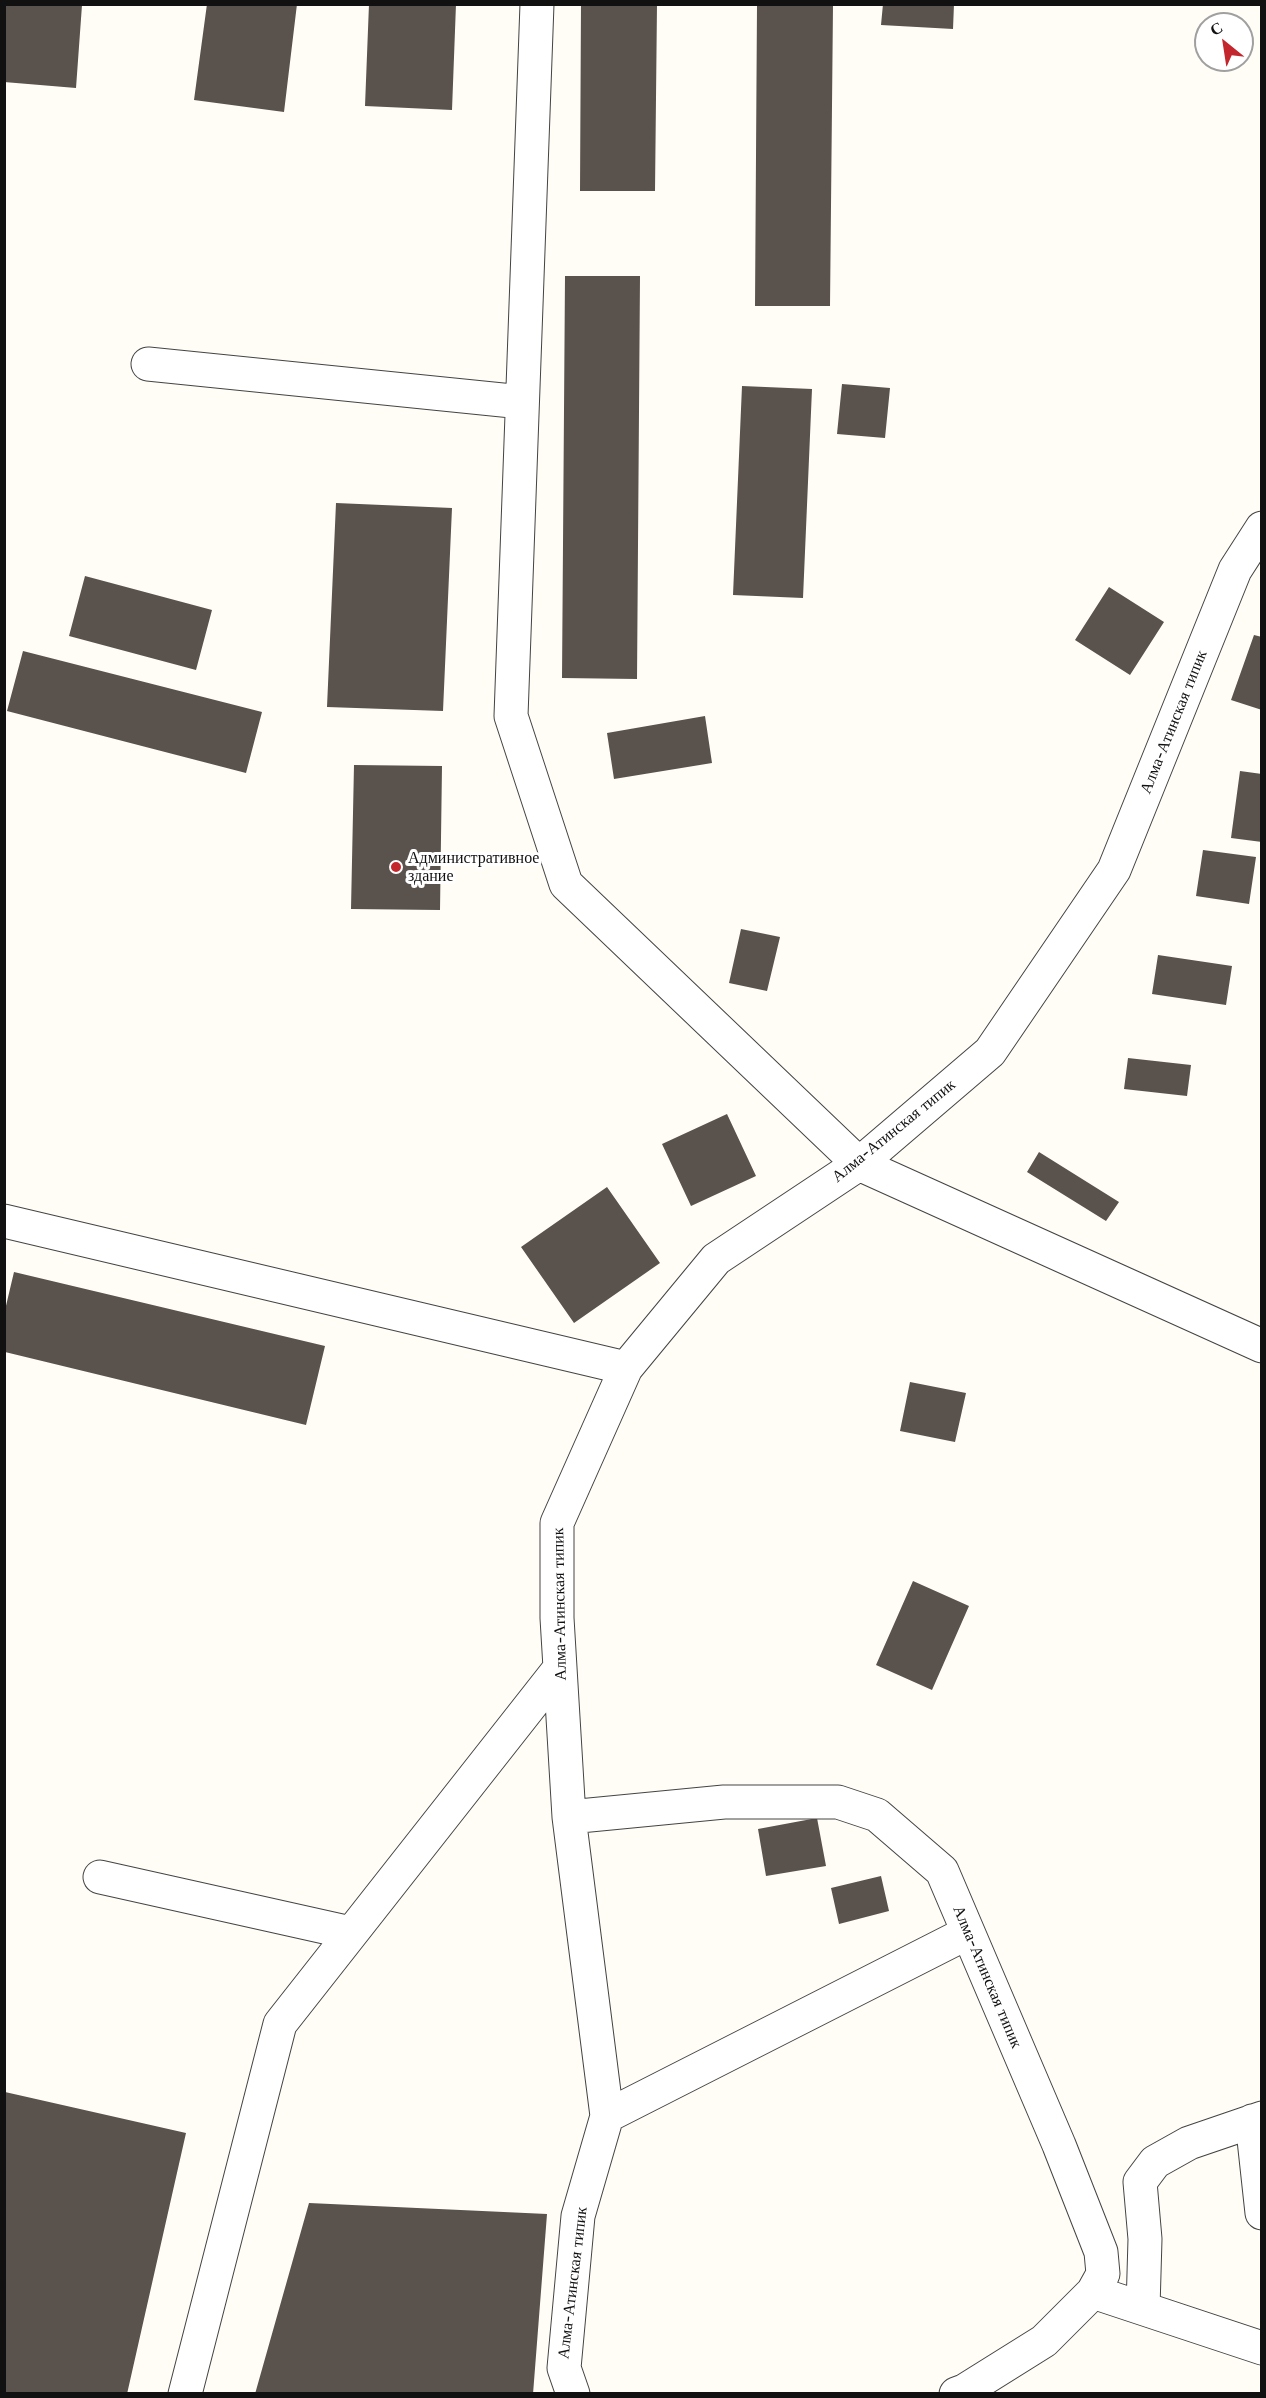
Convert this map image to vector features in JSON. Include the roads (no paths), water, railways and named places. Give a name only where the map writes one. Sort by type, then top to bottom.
[{"type":"street","points":[[537,4],[511,716],[566,884],[859,1164],[1262,1346]]},
{"type":"street","points":[[148,364],[522,402]]},
{"type":"street","name":"Алма-Атинская типик","points":[[573,2394],[564,2368],[578,2216],[607,2116],[569,1817],[557,1618],[557,1523],[626,1368],[716,1259],[859,1164],[990,1052],[1114,870],[1235,570],[1262,528]]},
{"type":"street","points":[[4,1221],[626,1368]]},
{"type":"street","points":[[185,2394],[280,2024],[560,1668]]},
{"type":"street","name":"Алма-Атинская типик","points":[[569,1817],[724,1802],[838,1802],[877,1815],[942,1871],[1059,2145],[1101,2252],[1103,2274],[1093,2292],[1044,2341],[956,2394]]},
{"type":"street","points":[[100,1877],[351,1933]]},
{"type":"street","points":[[607,2116],[967,1933]]},
{"type":"street","points":[[1143,2308],[1144,2239],[1140,2182],[1155,2162],[1189,2143],[1257,2119],[1262,2213]]},
{"type":"street","points":[[1093,2292],[1262,2348]]},
{"type":"place","name":"Административное здание","points":[[396,867]]}]
